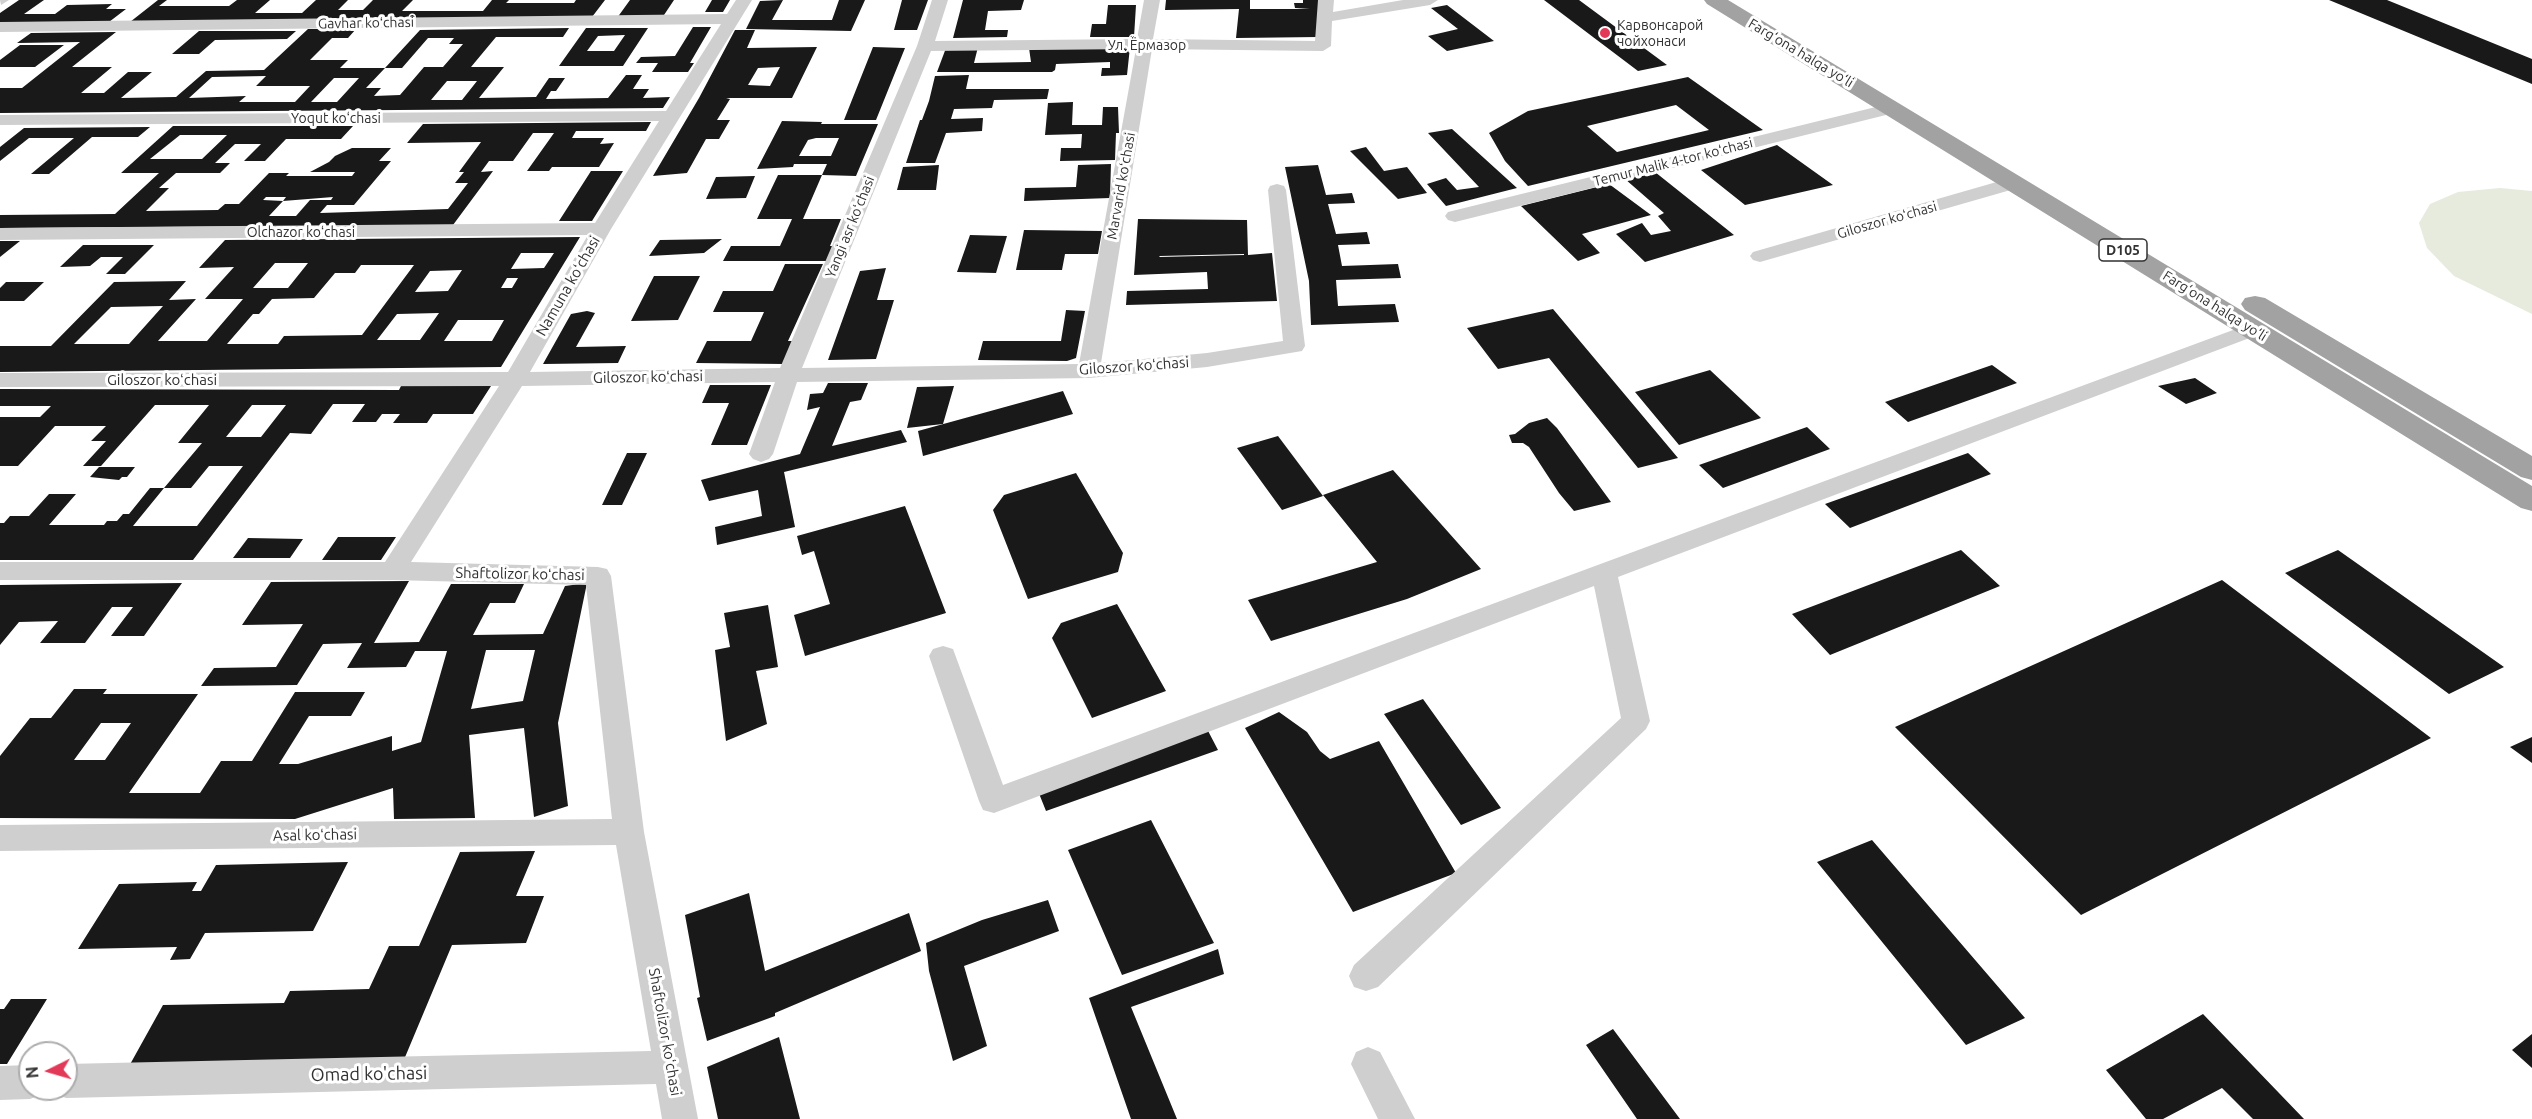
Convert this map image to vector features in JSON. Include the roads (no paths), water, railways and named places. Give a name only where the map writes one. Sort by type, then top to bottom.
[{"type":"highway","name":"Farg‘ona halqa yo‘li","points":[[1714,0],[2532,500]]},
{"type":"highway","name":"Farg‘ona halqa yo‘li","points":[[1748,0],[2532,470]]},
{"type":"highway","points":[[2095,232],[2118,222]]},
{"type":"street","name":"Namuna koʻchasi","points":[[392,571],[514,379],[601,229],[744,0]]},
{"type":"street","name":"Yangi asr koʻchasi","points":[[761,454],[789,374],[925,46],[940,0]]},
{"type":"street","name":"Marvarid koʻchasi","points":[[1089,371],[1152,0]]},
{"type":"street","name":"Ул. Ёрмазор","points":[[925,46],[1146,44],[1323,46],[1326,0]]},
{"type":"street","points":[[1326,18],[1430,0]]},
{"type":"street","name":"Gavhar koʻchasi","points":[[0,27],[732,19]]},
{"type":"street","name":"Temur Malik 4-tor koʻchasi","points":[[1455,216],[1892,108]]},
{"type":"street","name":"Yoqut koʻchasi","points":[[0,120],[672,116]]},
{"type":"street","name":"Giloszor koʻchasi","points":[[1760,256],[2014,183]]},
{"type":"street","name":"Giloszor koʻchasi","points":[[0,380],[514,379],[1089,371],[1207,360],[1294,346],[1277,190]]},
{"type":"street","name":"Olchazor koʻchasi","points":[[0,234],[601,229]]},
{"type":"street","points":[[943,656],[994,801],[2252,329]]},
{"type":"street","name":"Shaftolizor koʻchasi","points":[[0,571],[392,571],[598,576],[629,832],[680,1119]]},
{"type":"street","points":[[1366,976],[1636,721],[1604,572]]},
{"type":"street","name":"Asal koʻchasi","points":[[0,838],[629,832]]},
{"type":"street","points":[[1368,1064],[1397,1119]]},
{"type":"street","name":"Omad ko'chasi","points":[[78,1082],[671,1067]]},
{"type":"street","points":[[0,1083],[18,1082]]},
{"type":"place","name":"Карвонсарой чойхонаси","points":[[1605,33]]}]
